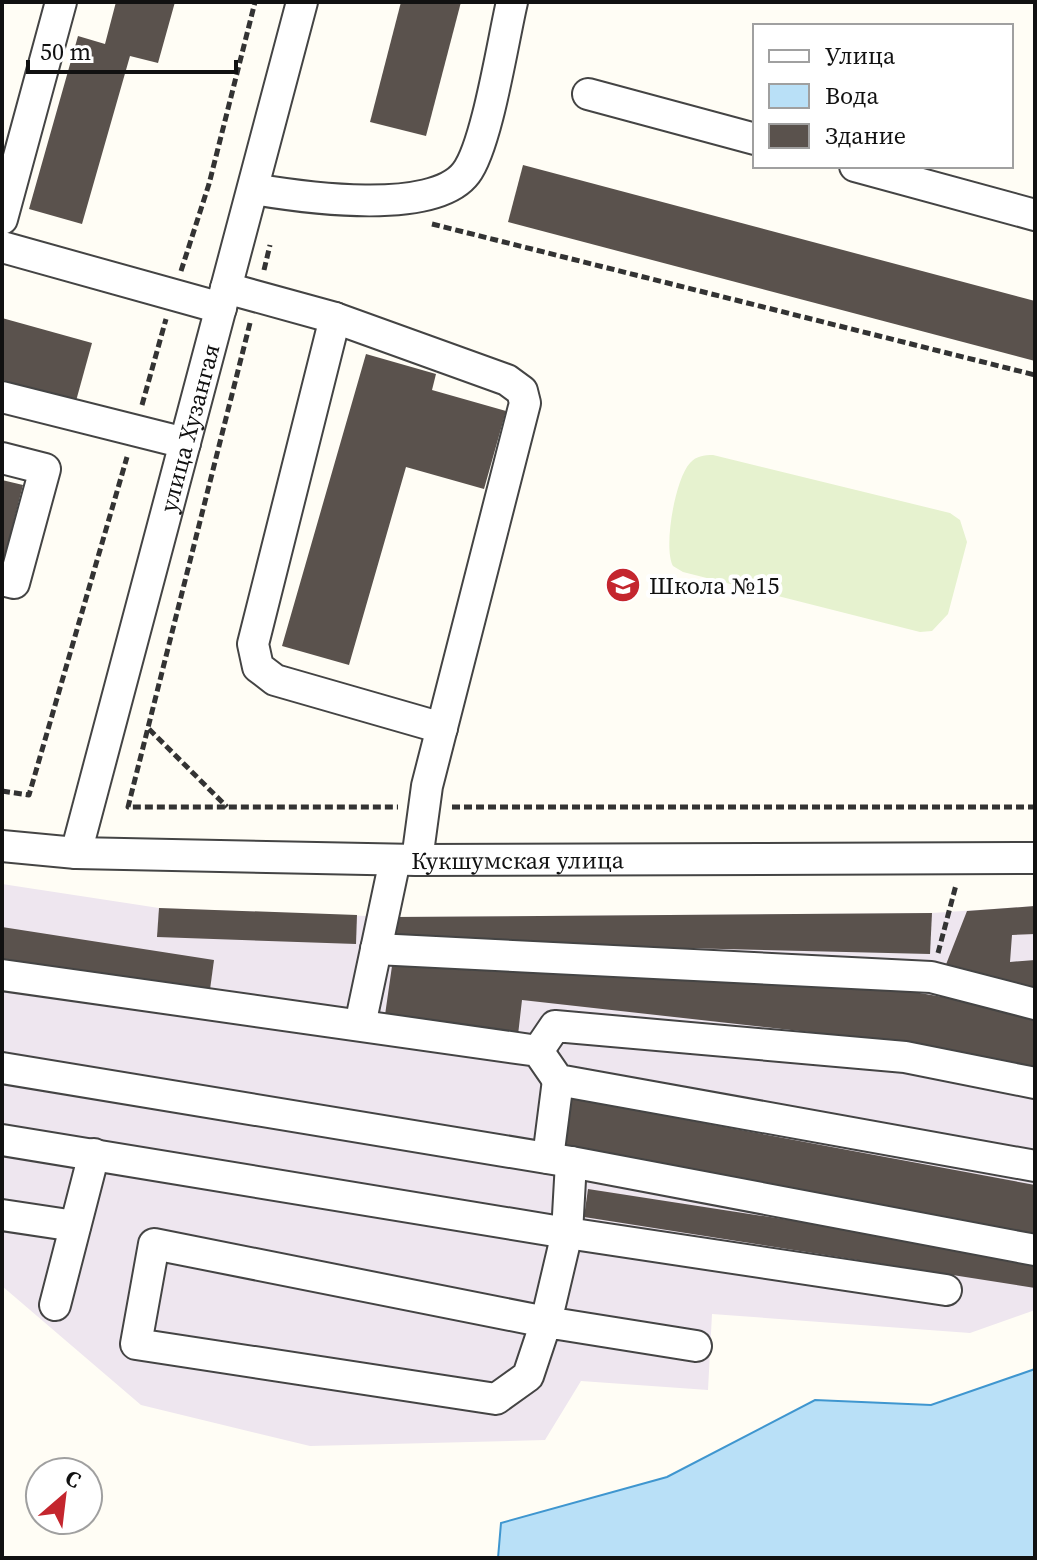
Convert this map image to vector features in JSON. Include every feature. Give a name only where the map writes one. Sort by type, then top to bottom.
[{"type":"street","points":[[2,219],[61,2]]},
{"type":"street","name":"улица Хузангая","points":[[76,853],[302,2]]},
{"type":"street","points":[[253,189],[283,194],[408,200],[444,191],[466,174],[479,144],[512,2]]},
{"type":"street","points":[[588,94],[753,138]]},
{"type":"street","points":[[862,168],[1035,215]]},
{"type":"street","points":[[2,247],[173,294],[224,298],[257,296],[335,318],[507,380],[522,391],[525,403],[424,807],[376,949],[360,1025]]},
{"type":"street","points":[[335,318],[253,644],[258,667],[275,680],[442,728]]},
{"type":"street","points":[[2,397],[185,443]]},
{"type":"street","points":[[2,458],[45,469],[14,583],[2,580]]},
{"type":"street","name":"Кукшумская улица","points":[[2,846],[76,853],[406,860],[1035,858]]},
{"type":"street","points":[[376,949],[931,977],[1035,1004]]},
{"type":"street","points":[[2,975],[538,1051],[558,1080],[559,1160],[567,1233],[546,1322],[528,1376],[496,1399],[136,1344],[154,1244],[546,1322],[696,1346]]},
{"type":"street","points":[[538,1051],[555,1026],[905,1057],[1035,1083]]},
{"type":"street","points":[[2,1068],[559,1160],[1035,1250]]},
{"type":"street","points":[[558,1080],[1035,1166]]},
{"type":"street","points":[[2,1140],[567,1233],[946,1290]]},
{"type":"street","points":[[55,1305],[94,1154]]},
{"type":"street","points":[[2,1215],[75,1226]]},
{"type":"path","points":[[2,791],[29,795],[173,294],[209,184],[255,2]]},
{"type":"path","points":[[408,200],[418,220],[1035,375]]},
{"type":"path","points":[[272,238],[128,807],[1035,807]]},
{"type":"path","points":[[148,729],[227,807]]},
{"type":"path","points":[[931,977],[963,858]]},
{"type":"shaded area","points":[[2,884],[159,908],[393,917],[932,913],[1035,906],[1035,1310],[970,1333],[712,1314],[708,1390],[581,1381],[545,1440],[310,1446],[141,1405],[2,1286]]},
{"type":"green space","points":[[713,455],[950,513],[960,520],[967,542],[948,614],[932,631],[920,632],[683,572],[673,566],[670,530],[680,483],[692,461],[700,456]]},
{"type":"water","points":[[1035,1369],[1035,1558],[498,1558],[501,1523],[667,1477],[815,1400],[931,1405]]},
{"type":"building","points":[[116,2],[175,2],[158,63],[130,56],[82,224],[29,209],[78,36],[105,44]]},
{"type":"building","points":[[401,2],[461,2],[426,136],[370,122]]},
{"type":"building","points":[[523,165],[1035,301],[1035,361],[508,222]]},
{"type":"building","points":[[2,318],[92,343],[76,401],[2,380]]},
{"type":"building","points":[[366,354],[436,374],[432,390],[506,411],[484,489],[406,467],[349,665],[282,646]]},
{"type":"building","points":[[2,480],[23,485],[3,564],[2,564]]},
{"type":"building","points":[[1035,906],[1035,934],[1012,935],[1010,962],[1035,960],[1035,991],[945,967],[967,911]]},
{"type":"building","points":[[159,908],[357,915],[356,944],[157,937]]},
{"type":"building","points":[[932,913],[930,954],[390,941],[393,917]]},
{"type":"building","points":[[2,927],[214,960],[209,997],[2,965]]},
{"type":"building","points":[[392,966],[914,992],[1035,1013],[1035,1069],[916,1044],[522,1000],[518,1035],[385,1015]]},
{"type":"building","points":[[570,1098],[1035,1185],[1035,1237],[560,1148]]},
{"type":"building","points":[[588,1189],[1035,1258],[1035,1288],[584,1217]]},
{"type":"place","name":"Школа №15","points":[[623,585]]}]
